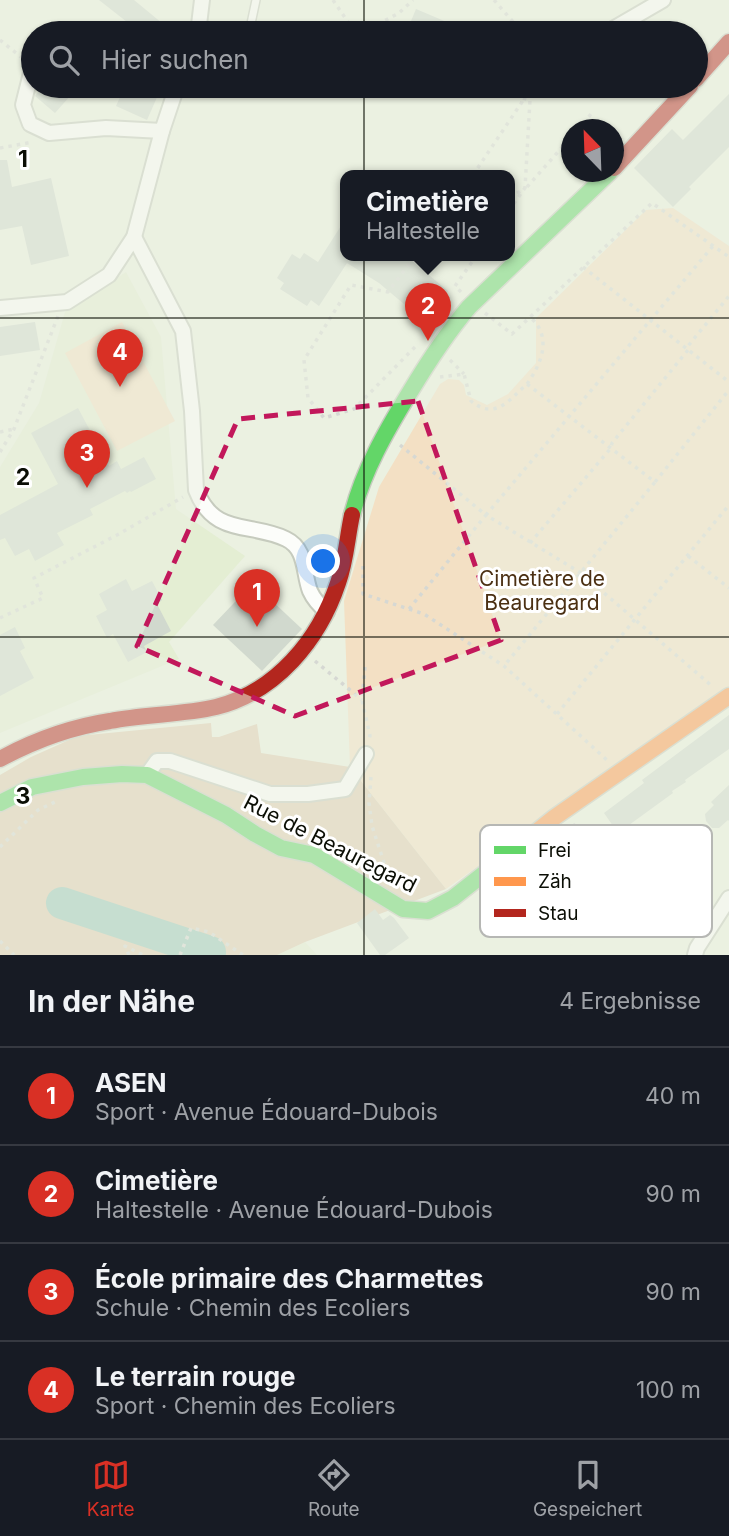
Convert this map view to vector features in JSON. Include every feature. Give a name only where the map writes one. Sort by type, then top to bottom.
[{"type":"street","points":[[199,21],[202,0]]},
{"type":"street","points":[[627,21],[663,0]]},
{"type":"street","points":[[708,66],[729,43]]},
{"type":"street","points":[[24,98],[23,105],[30,124],[49,133],[107,128],[162,131]]},
{"type":"street","points":[[0,308],[67,302],[109,275],[134,237],[173,98]]},
{"type":"street","points":[[624,157],[679,98]]},
{"type":"street","points":[[0,759],[45,737],[93,722],[198,710],[234,701],[270,681],[292,662],[311,640],[335,594],[346,558],[350,521],[370,463],[439,344],[469,307],[600,182]]},
{"type":"street","points":[[134,237],[183,331],[192,411],[196,490],[201,502],[223,523],[287,539],[298,549],[306,565],[310,591],[316,602],[327,612]]},
{"type":"street","name":"Rue de Beauregard","points":[[546,825],[722,693]]},
{"type":"street","points":[[0,803],[32,787],[122,774],[147,775],[158,761],[170,761],[270,794],[308,794],[345,789],[366,754]]},
{"type":"street","name":"Rue de Beauregard","points":[[147,775],[226,815],[281,848],[314,855],[403,909],[428,911],[453,898],[480,877]]},
{"type":"street","points":[[712,925],[729,898]]},
{"type":"street","points":[[692,950],[697,948],[704,937]]},
{"type":"lane","points":[[252,21],[256,0]]},
{"type":"path","points":[[333,0],[347,21]]},
{"type":"path","points":[[384,21],[399,13],[413,0]]},
{"type":"path","points":[[496,1],[512,21]]},
{"type":"path","points":[[0,40],[21,57]]},
{"type":"path","points":[[476,170],[523,98],[530,100],[525,188]]},
{"type":"path","points":[[587,119],[591,114]]},
{"type":"path","points":[[0,148],[44,140],[49,133]]},
{"type":"path","points":[[515,202],[561,148]]},
{"type":"path","points":[[515,195],[525,188]]},
{"type":"path","points":[[482,310],[512,334],[652,203],[729,257]]},
{"type":"path","points":[[409,610],[486,514],[713,246]]},
{"type":"path","points":[[411,261],[388,292],[351,285],[304,360],[307,398],[324,418],[354,409],[419,342]]},
{"type":"path","points":[[461,293],[455,286],[473,261]]},
{"type":"path","points":[[583,267],[729,382]]},
{"type":"path","points":[[530,543],[611,448],[612,443],[729,296]]},
{"type":"path","points":[[0,452],[14,429],[61,302]]},
{"type":"path","points":[[435,378],[464,374],[471,401],[478,407],[493,410],[502,406],[527,384],[540,362],[544,339],[537,323],[530,317]]},
{"type":"path","points":[[527,384],[655,482]]},
{"type":"path","points":[[504,666],[729,390]]},
{"type":"path","points":[[0,432],[14,429]]},
{"type":"path","points":[[398,443],[486,514],[581,573],[722,693]]},
{"type":"path","points":[[0,618],[43,598],[34,578],[196,490]]},
{"type":"path","points":[[557,714],[729,505]]},
{"type":"path","points":[[363,555],[363,594],[424,614],[504,666],[610,763]]},
{"type":"path","points":[[688,556],[729,588]]},
{"type":"path","points":[[310,657],[362,700]]},
{"type":"path","points":[[365,667],[362,700],[370,736],[366,754],[372,765],[369,803],[372,826],[388,872],[391,901]]},
{"type":"path","points":[[0,847],[38,810],[61,800]]},
{"type":"path","points":[[562,812],[574,825]]},
{"type":"path","points":[[181,954],[191,928],[209,932],[243,955]]},
{"type":"path","points":[[680,937],[692,950]]},
{"type":"path","points":[[0,941],[14,955]]},
{"type":"path","points":[[129,955],[125,946],[143,955]]},
{"type":"highlighted area","points":[[418,401],[501,640],[295,716],[137,646],[238,419]]},
{"type":"shaded area","points":[[126,272],[161,337],[176,509],[245,556],[169,642],[179,659],[0,733],[0,467],[39,403],[65,312]]},
{"type":"shaded area","points":[[211,723],[212,737],[257,724],[261,753],[350,767],[446,889],[277,955],[0,955],[0,775],[31,757],[78,736]]},
{"type":"shaded area","points":[[305,942],[317,955],[277,955]]},
{"type":"green space","name":"Cimetière de Beauregard","points":[[673,208],[729,246],[729,688],[536,825],[480,825],[480,865],[446,889],[350,767],[344,601],[379,487],[440,384],[448,379],[459,380],[464,385],[466,395],[487,405],[508,394],[536,363],[536,318],[646,210]]},
{"type":"green space","points":[[122,322],[175,421],[117,451],[65,353]]},
{"type":"building","points":[[99,0],[134,0],[159,21],[126,21]]},
{"type":"building","points":[[416,9],[444,21],[411,21]]},
{"type":"building","points":[[729,94],[729,147],[673,207],[634,168],[672,129],[683,140]]},
{"type":"building","points":[[37,98],[68,98],[55,113]]},
{"type":"building","points":[[120,98],[157,98],[147,120],[116,106]]},
{"type":"building","points":[[0,160],[7,160],[12,187],[51,178],[69,256],[31,265],[22,226],[0,230]]},
{"type":"building","points":[[340,227],[340,261],[412,261],[448,291],[423,320],[379,283],[347,263],[319,306],[311,300],[307,306],[280,289],[284,283],[277,278],[292,254],[300,259],[304,253],[318,262]]},
{"type":"building","points":[[35,322],[40,350],[0,356],[0,327]]},
{"type":"building","points":[[78,408],[109,466],[117,461],[121,469],[144,457],[156,479],[90,509],[93,515],[57,533],[64,545],[35,561],[29,549],[15,556],[5,538],[0,540],[0,515],[58,484],[31,433]]},
{"type":"building","points":[[126,579],[132,591],[152,581],[162,600],[157,604],[171,631],[144,646],[147,652],[128,662],[113,634],[107,638],[96,616],[107,610],[99,594]]},
{"type":"building","points":[[253,583],[302,629],[262,671],[213,625]]},
{"type":"building","points":[[15,627],[25,648],[20,651],[34,678],[0,696],[0,635]]},
{"type":"building","points":[[729,715],[729,749],[629,825],[612,825],[604,813],[644,783],[642,780]]},
{"type":"building","points":[[729,785],[729,821],[719,828],[712,828],[706,821],[705,814],[714,805],[711,802]]},
{"type":"building","points":[[375,909],[383,920],[390,915],[394,918],[409,938],[385,955],[380,955],[357,923]]},
{"type":"waterway","points":[[62,903],[210,952]]},
{"type":"traffic: fast","points":[[352,515],[362,483],[384,436],[453,327],[469,307],[600,182]]},
{"type":"traffic: fast","points":[[0,803],[32,787],[83,777],[147,775],[226,815],[281,848],[314,855],[403,909],[428,911],[453,898],[480,877]]},
{"type":"traffic: slow","points":[[545,825],[729,696]]},
{"type":"traffic: jam","points":[[708,66],[729,42]]},
{"type":"traffic: jam","points":[[624,157],[679,98]]},
{"type":"traffic: jam","points":[[0,759],[40,740],[81,727],[216,707],[238,700],[258,689],[292,661],[307,643],[330,604],[341,575],[352,515]]},
{"type":"place","name":"Cimetière","points":[[428,341]]},
{"type":"place","name":"Le terrain rouge","points":[[120,387]]},
{"type":"place","name":"École primaire des Charmettes","points":[[87,488]]},
{"type":"place","name":"ASEN","points":[[257,627]]}]
